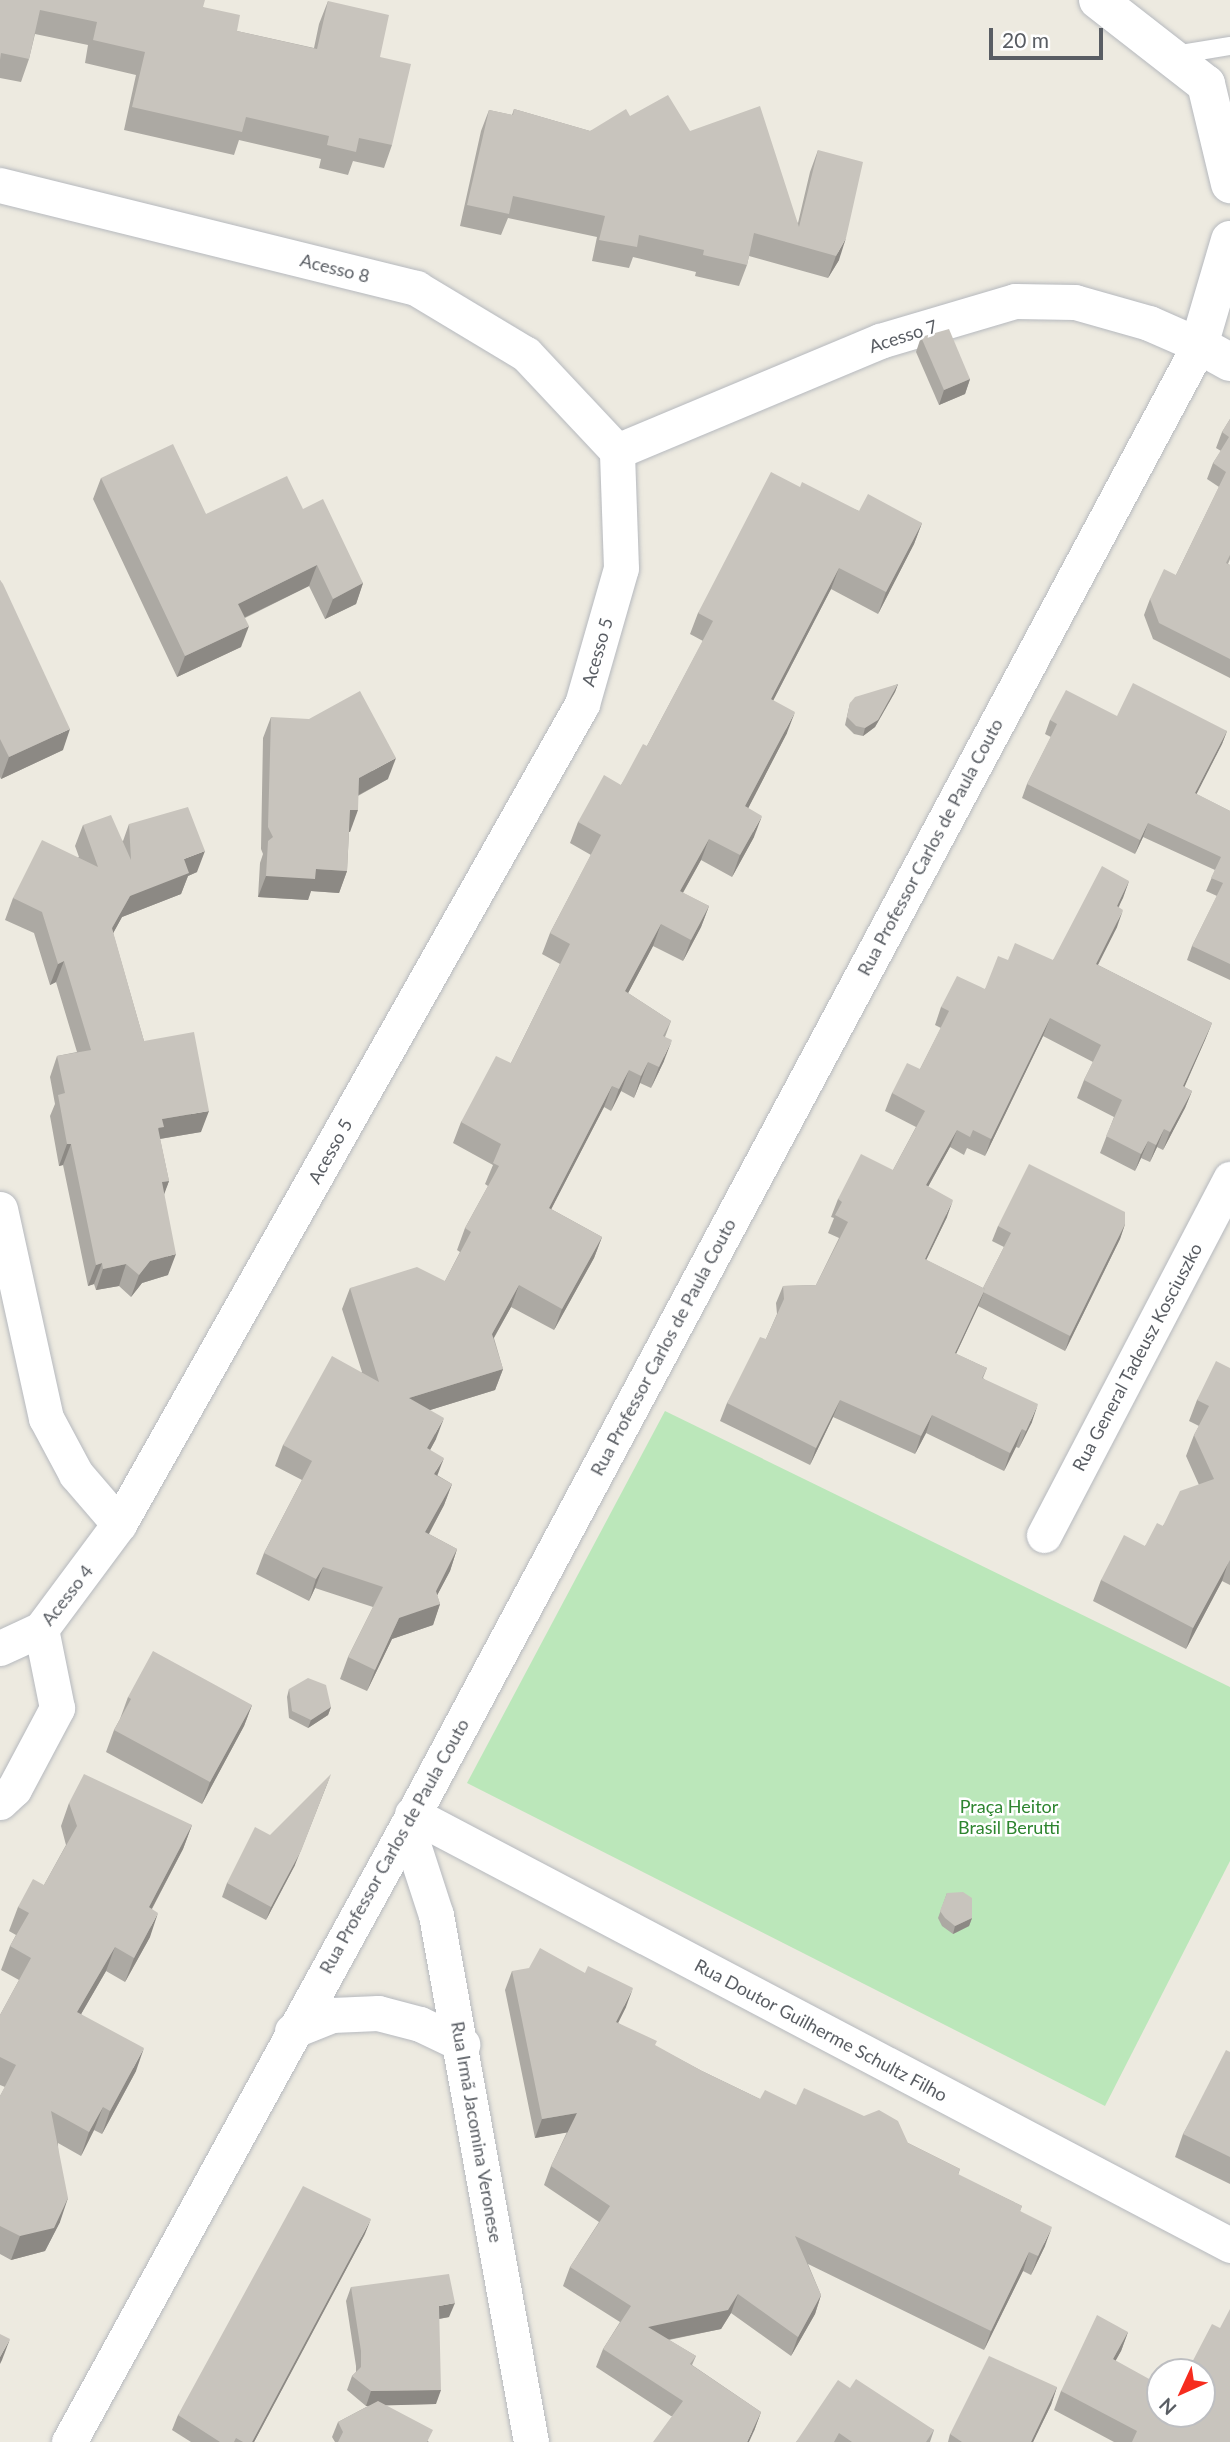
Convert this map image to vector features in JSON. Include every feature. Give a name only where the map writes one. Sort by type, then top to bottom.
[{"type":"street","points":[[1098,0],[1206,84],[1230,184]]},
{"type":"street","name":"Acesso 8","points":[[0,185],[416,288],[526,354],[617,451]]},
{"type":"street","name":"Rua Professor Carlos de Paula Couto","points":[[69,2442],[292,2031],[1215,354],[1230,240]]},
{"type":"street","name":"Acesso 7","points":[[617,451],[880,341],[1015,301],[1075,302],[1149,323],[1215,354]]},
{"type":"street","name":"Acesso 5","points":[[119,1524],[582,704],[621,568],[617,451]]},
{"type":"street","name":"Rua General Tadeusz Kosciuszko","points":[[1044,1535],[1230,1179]]},
{"type":"street","points":[[0,1209],[46,1418],[76,1474],[119,1524]]},
{"type":"street","name":"Acesso 4","points":[[0,1648],[41,1629],[119,1524]]},
{"type":"street","points":[[0,1802],[14,1789],[57,1708],[41,1629]]},
{"type":"street","name":"Rua Irmã Jacomina Veronese","points":[[410,1820],[436,1915],[462,2044],[531,2442]]},
{"type":"street","name":"Rua Doutor Guilherme Schultz Filho","points":[[410,1820],[1230,2245]]},
{"type":"street","points":[[292,2031],[332,2015],[377,2013],[420,2024],[462,2044]]},
{"type":"lane","points":[[1170,56],[1230,46]]},
{"type":"green space","name":"Praça Heitor Brasil Berutti","points":[[665,1411],[1230,1687],[1230,1861],[1105,2106],[467,1783]]},
{"type":"building","points":[[0,0],[205,0],[203,7],[240,15],[237,31],[317,49],[328,1],[389,15],[380,57],[411,64],[392,145],[359,138],[356,152],[327,145],[329,136],[246,117],[242,132],[132,107],[145,52],[93,40],[97,22],[40,10],[29,59],[1,53],[0,60]]},
{"type":"building","points":[[668,95],[690,131],[760,106],[799,227],[818,150],[863,162],[846,238],[836,256],[754,233],[747,265],[703,255],[704,250],[639,235],[637,247],[599,240],[605,216],[513,196],[509,214],[467,205],[489,110],[513,115],[514,109],[590,131],[626,109],[630,116]]},
{"type":"building","points":[[949,329],[970,379],[944,390],[921,337]]},
{"type":"building","points":[[1230,419],[1230,555],[1226,563],[1230,565],[1230,659],[1159,623],[1150,599],[1164,569],[1176,575],[1226,472],[1213,463],[1229,437],[1222,432]]},
{"type":"building","points":[[173,444],[206,514],[287,476],[303,509],[323,499],[363,583],[333,599],[317,565],[238,604],[249,626],[185,656],[101,478]]},
{"type":"building","points":[[771,472],[800,487],[802,482],[859,511],[868,494],[922,523],[886,592],[839,568],[771,699],[795,712],[745,806],[762,816],[740,855],[709,839],[680,891],[709,906],[691,940],[661,924],[625,991],[671,1021],[663,1036],[672,1040],[659,1067],[648,1062],[641,1076],[629,1070],[619,1089],[612,1086],[549,1208],[602,1237],[562,1309],[519,1285],[492,1334],[503,1369],[409,1398],[444,1418],[427,1448],[444,1458],[434,1474],[452,1484],[425,1532],[457,1549],[436,1591],[440,1604],[399,1618],[375,1670],[348,1657],[383,1587],[323,1567],[316,1579],[264,1553],[312,1461],[283,1445],[332,1356],[379,1382],[350,1288],[417,1267],[445,1281],[471,1232],[465,1228],[499,1166],[493,1163],[501,1144],[461,1122],[496,1056],[511,1063],[570,944],[550,933],[601,835],[578,822],[604,775],[621,785],[643,744],[647,746],[713,621],[698,613]]},
{"type":"building","points":[[0,580],[70,729],[9,757],[0,739]]},
{"type":"building","points":[[1133,683],[1227,731],[1195,793],[1230,811],[1230,964],[1192,946],[1223,883],[1211,878],[1221,857],[1148,823],[1140,840],[1027,784],[1057,724],[1050,720],[1066,690],[1117,716]]},
{"type":"building","points":[[898,684],[878,720],[865,728],[856,726],[847,717],[850,703],[855,697]]},
{"type":"building","points":[[360,691],[396,758],[359,778],[358,810],[350,810],[347,871],[316,869],[315,879],[266,876],[268,841],[273,837],[268,827],[271,717],[309,719]]},
{"type":"building","points":[[188,807],[205,851],[184,859],[189,873],[130,896],[112,928],[144,1041],[194,1032],[209,1111],[162,1119],[164,1127],[158,1128],[169,1181],[162,1182],[176,1254],[150,1261],[139,1275],[126,1264],[103,1269],[102,1263],[96,1265],[71,1144],[67,1144],[58,1095],[65,1093],[57,1056],[91,1050],[64,961],[58,964],[42,912],[13,898],[42,840],[98,867],[83,825],[111,815],[131,860],[129,824]]},
{"type":"building","points":[[1102,866],[1129,881],[1117,906],[1123,910],[1096,964],[1212,1023],[1183,1086],[1192,1091],[1170,1132],[1164,1129],[1156,1145],[1148,1141],[1141,1154],[1106,1136],[1122,1100],[1084,1080],[1101,1045],[1050,1018],[991,1139],[973,1130],[970,1137],[957,1130],[926,1185],[953,1200],[925,1259],[985,1289],[955,1353],[987,1368],[982,1378],[1038,1404],[1026,1431],[1022,1429],[1010,1453],[932,1415],[921,1436],[840,1400],[816,1448],[727,1403],[760,1337],[766,1339],[784,1299],[783,1286],[816,1285],[848,1222],[835,1215],[842,1202],[838,1199],[861,1154],[893,1170],[925,1111],[892,1093],[907,1063],[920,1069],[949,1011],[941,1007],[957,976],[985,989],[998,956],[1008,960],[1015,943],[1053,960]]},
{"type":"building","points":[[1029,1164],[1125,1212],[1125,1224],[1070,1336],[983,1292],[1011,1233],[998,1226]]},
{"type":"building","points":[[1216,1361],[1230,1368],[1230,1560],[1193,1628],[1101,1580],[1124,1535],[1145,1546],[1157,1523],[1163,1526],[1180,1491],[1214,1479],[1194,1435],[1209,1406],[1197,1400]]},
{"type":"building","points":[[153,1651],[252,1705],[210,1782],[114,1730]]},
{"type":"building","points":[[308,1678],[326,1685],[331,1707],[311,1720],[292,1711],[289,1689]]},
{"type":"building","points":[[84,1774],[192,1825],[149,1907],[158,1913],[134,1958],[115,1947],[77,2012],[144,2048],[110,2111],[103,2107],[89,2132],[51,2111],[68,2198],[54,2228],[20,2236],[0,2226],[0,2096],[16,2065],[0,2057],[0,2015],[31,1958],[10,1946],[29,1913],[18,1907],[33,1879],[44,1885],[77,1826],[69,1803]]},
{"type":"building","points":[[331,1774],[301,1851],[271,1907],[227,1883],[255,1827],[270,1835]]},
{"type":"building","points":[[963,1892],[972,1898],[972,1918],[955,1926],[940,1911],[947,1893]]},
{"type":"building","points":[[540,1948],[585,1973],[588,1966],[633,1988],[616,2022],[657,2041],[655,2045],[702,2071],[760,2099],[765,2090],[796,2105],[804,2088],[864,2116],[879,2110],[898,2121],[908,2143],[960,2169],[958,2174],[1022,2206],[1020,2211],[1052,2227],[1038,2256],[1029,2252],[991,2331],[795,2236],[821,2295],[798,2337],[738,2294],[728,2310],[648,2327],[696,2356],[690,2364],[761,2412],[747,2442],[653,2442],[683,2401],[603,2349],[631,2306],[570,2267],[610,2206],[551,2166],[577,2113],[542,2119],[512,1971],[529,1968]]},
{"type":"building","points":[[1226,2050],[1230,2052],[1230,2157],[1183,2134]]},
{"type":"building","points":[[303,2186],[371,2219],[252,2442],[243,2442],[236,2438],[234,2442],[220,2442],[178,2415]]},
{"type":"building","points":[[449,2274],[455,2303],[439,2306],[441,2390],[371,2391],[352,2376],[361,2367],[361,2351],[351,2287]]},
{"type":"building","points":[[1230,2309],[1230,2442],[1132,2442],[1137,2431],[1061,2391],[1097,2315],[1128,2332],[1113,2359],[1146,2377],[1146,2428],[1216,2428],[1216,2358],[1194,2358],[1212,2324],[1220,2328]]},
{"type":"building","points":[[0,2334],[10,2339],[0,2357]]},
{"type":"building","points":[[989,2356],[1057,2387],[1031,2442],[962,2442],[950,2434]]},
{"type":"building","points":[[856,2379],[934,2430],[926,2442],[852,2442],[839,2433],[834,2442],[796,2442],[838,2380],[850,2388]]},
{"type":"building","points":[[378,2401],[433,2430],[427,2442],[338,2442],[343,2432],[338,2422]]}]
